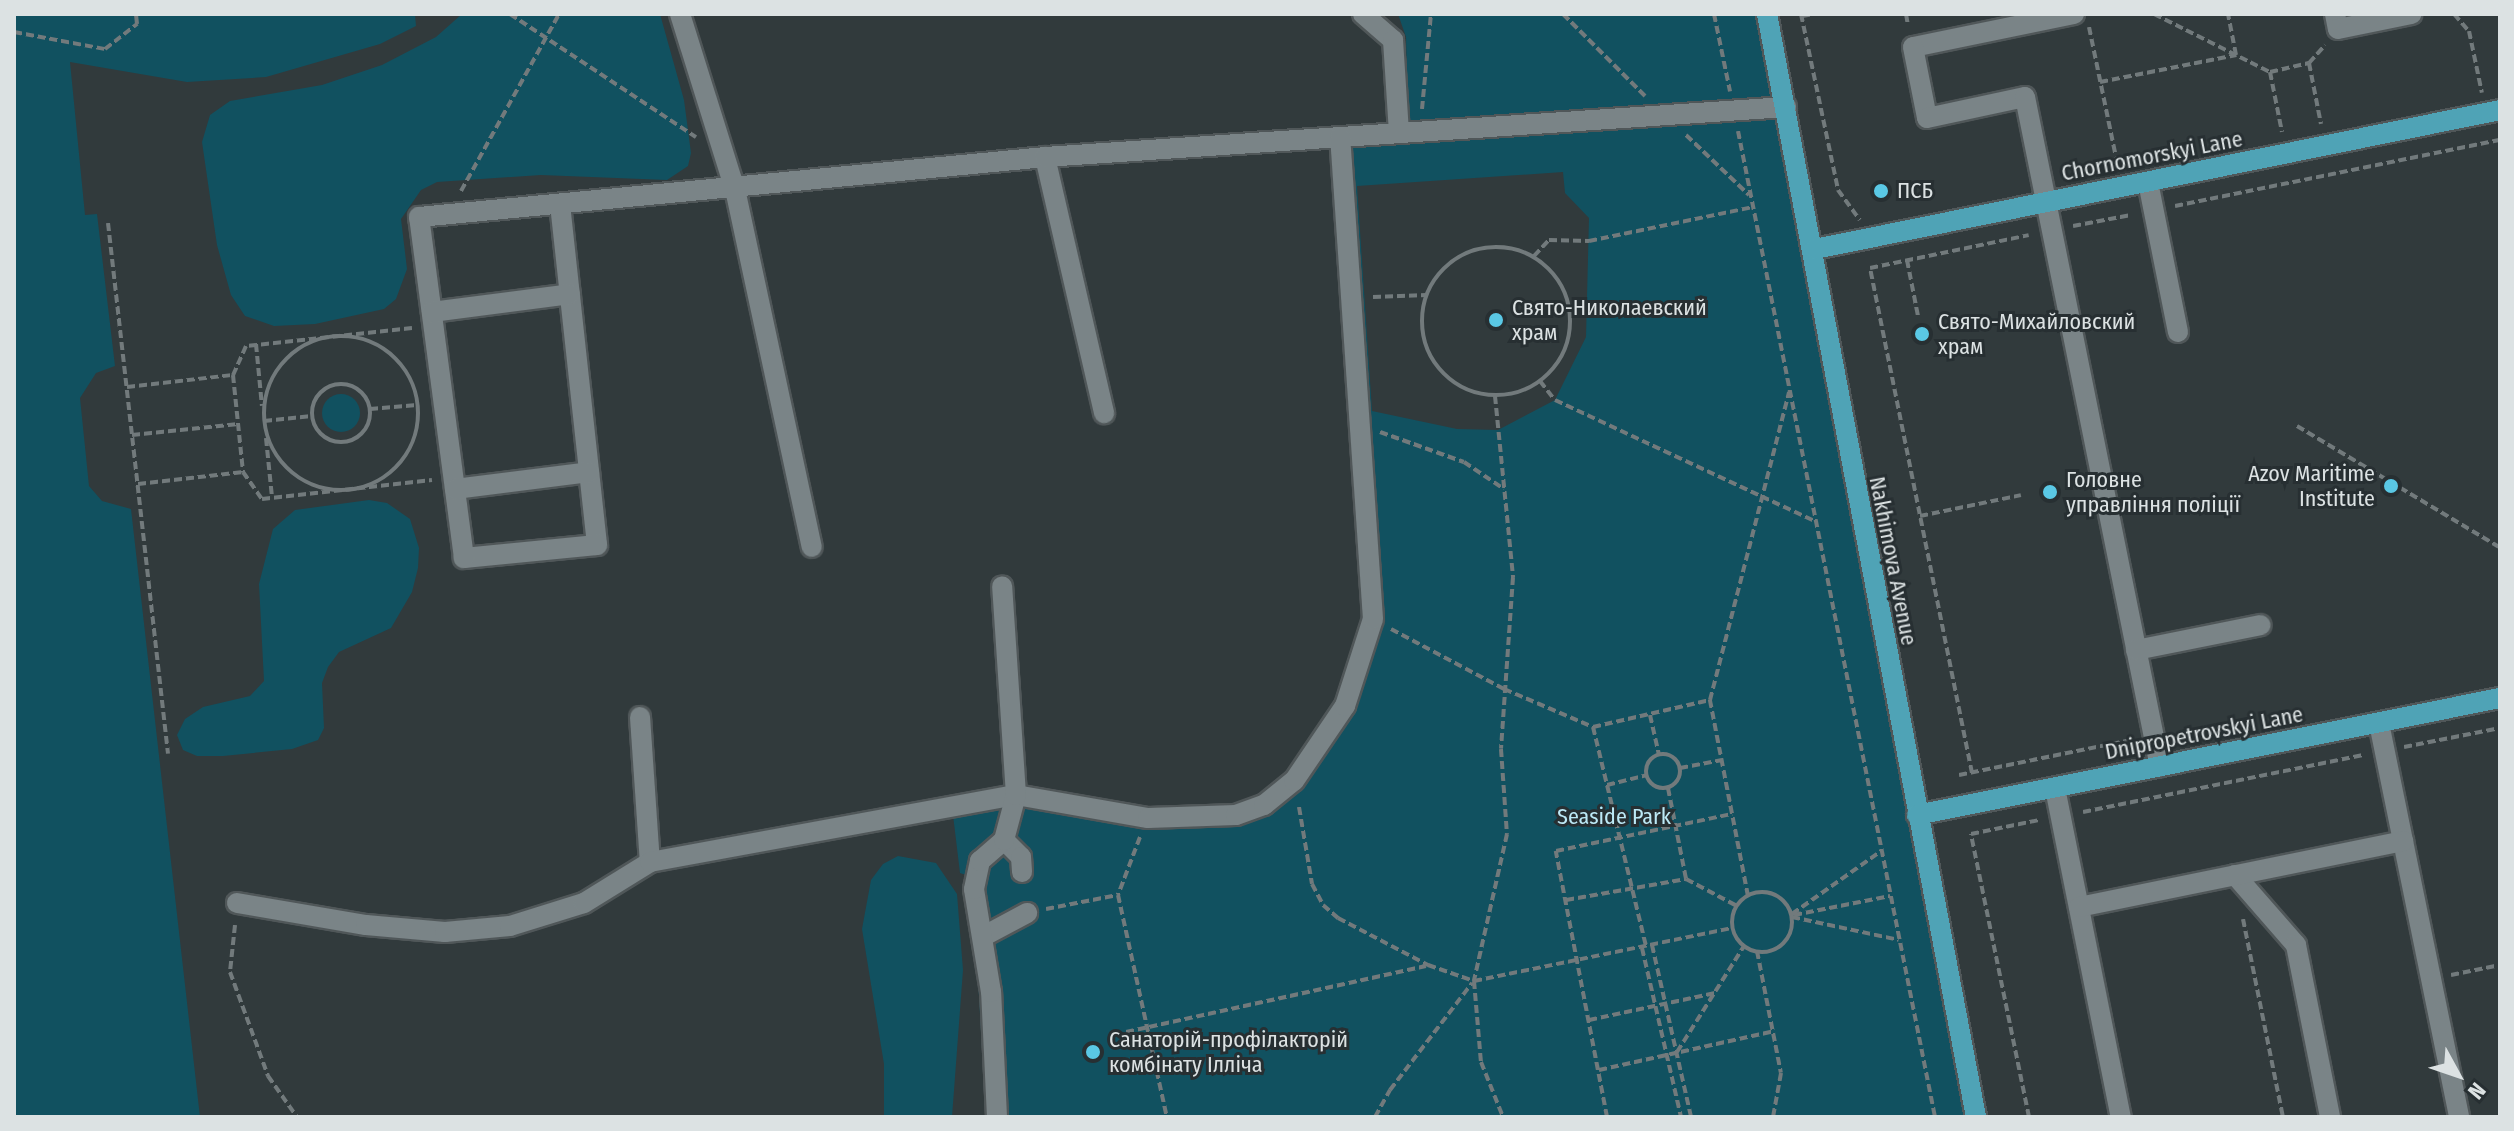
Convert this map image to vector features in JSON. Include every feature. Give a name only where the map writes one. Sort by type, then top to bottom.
[{"type":"main road","name":"Nakhimova Avenue","points":[[1767,14],[1815,249],[1833,380],[1976,1117]]},
{"type":"main road","name":"Chornomorskyi Lane","points":[[1815,249],[2500,110]]},
{"type":"main road","name":"Dnipropetrovskyi Lane","points":[[1917,815],[2500,698]]},
{"type":"lane","points":[[680,14],[735,189],[812,547]]},
{"type":"lane","points":[[1363,14],[1393,40],[1399,133]]},
{"type":"lane","points":[[2074,14],[1987,23],[1913,47],[1927,118],[2025,97],[2160,767]]},
{"type":"lane","points":[[2335,14],[2338,29],[2411,14]]},
{"type":"lane","points":[[560,204],[597,545],[464,558],[419,217],[1045,157],[1786,107]]},
{"type":"lane","points":[[237,903],[382,926],[445,932],[510,926],[584,903],[650,862],[1016,795],[1148,818],[1236,815],[1264,805],[1294,781],[1345,706],[1373,619],[1340,137]]},
{"type":"lane","points":[[1045,157],[1104,413]]},
{"type":"lane","points":[[2148,182],[2178,332]]},
{"type":"lane","points":[[433,318],[570,294]]},
{"type":"lane","points":[[454,483],[589,472]]},
{"type":"lane","points":[[997,1117],[984,936],[974,889],[977,869],[1004,840],[1016,795],[1002,586]]},
{"type":"lane","points":[[2136,650],[2261,625]]},
{"type":"lane","points":[[640,717],[650,862]]},
{"type":"lane","points":[[2379,723],[2459,1117]]},
{"type":"lane","points":[[2055,788],[2121,1117]]},
{"type":"lane","points":[[1004,840],[1021,857],[1022,872]]},
{"type":"lane","points":[[2079,907],[2403,841]]},
{"type":"lane","points":[[2235,875],[2296,945],[2330,1117]]},
{"type":"lane","points":[[984,936],[1027,913]]},
{"type":"path","points":[[14,32],[105,49],[137,24],[136,14]]},
{"type":"path","points":[[510,14],[725,156]]},
{"type":"path","points":[[448,214],[559,14]]},
{"type":"path","points":[[1420,132],[1431,14]]},
{"type":"path","points":[[1714,14],[1935,1117]]},
{"type":"path","points":[[1814,14],[1802,15],[1838,190],[1861,222]]},
{"type":"path","points":[[2087,14],[2118,169]]},
{"type":"path","points":[[2154,14],[2270,72],[2309,63],[2322,128]]},
{"type":"path","points":[[2228,14],[2236,55]]},
{"type":"path","points":[[2454,14],[2469,31],[2482,95]]},
{"type":"path","points":[[2100,82],[2236,55]]},
{"type":"path","points":[[2270,72],[2282,136]]},
{"type":"path","points":[[1972,773],[1870,268],[2500,140]]},
{"type":"path","points":[[1533,257],[1549,240],[1589,241],[1753,207]]},
{"type":"path","points":[[108,223],[168,754]]},
{"type":"path","points":[[1496,246],[1533,257],[1561,284],[1570,322],[1560,359],[1540,381],[1495,396],[1458,385],[1431,358],[1421,320],[1427,295],[1444,268],[1477,249],[1496,246]]},
{"type":"path","points":[[1907,260],[1918,316]]},
{"type":"path","points":[[1351,297],[1427,295]]},
{"type":"path","points":[[433,318],[326,337],[246,346],[233,375],[243,472],[262,499],[272,498],[342,490],[360,488],[392,471],[413,441],[418,404],[414,386],[394,356],[362,338],[326,337],[296,350],[279,367],[267,389],[264,421],[274,452],[296,476],[342,490],[454,483]]},
{"type":"path","points":[[256,344],[272,498]]},
{"type":"path","points":[[127,387],[233,375]]},
{"type":"path","points":[[1540,381],[1555,400],[1815,521]]},
{"type":"path","points":[[338,384],[353,386],[370,409],[368,425],[344,442],[329,439],[312,416],[324,389],[338,384]]},
{"type":"path","points":[[1748,896],[1710,700],[1789,391]]},
{"type":"path","points":[[1495,396],[1513,577],[1501,749],[1507,834],[1474,981],[1481,1062],[1503,1117]]},
{"type":"path","points":[[370,409],[444,402]]},
{"type":"path","points":[[264,421],[312,416]]},
{"type":"path","points":[[132,435],[238,424]]},
{"type":"path","points":[[1360,426],[1441,451],[1504,489]]},
{"type":"path","points":[[2297,426],[2499,547]]},
{"type":"path","points":[[137,484],[243,472]]},
{"type":"path","points":[[1920,516],[2021,495]]},
{"type":"path","points":[[1373,619],[1504,689],[1593,727],[1710,700]]},
{"type":"path","points":[[1650,714],[1659,755]]},
{"type":"path","points":[[1593,727],[1647,946],[1666,1003],[1691,1117]]},
{"type":"path","points":[[2029,1117],[1971,834],[2500,728]]},
{"type":"path","points":[[1959,775],[2153,736]]},
{"type":"path","points":[[1659,755],[1672,757],[1680,768],[1677,781],[1668,788],[1654,786],[1647,775],[1649,763],[1659,755]]},
{"type":"path","points":[[1680,768],[1722,760]]},
{"type":"path","points":[[1607,785],[1647,775]]},
{"type":"path","points":[[1294,781],[1312,884],[1323,905],[1428,965],[1474,981],[1733,928]]},
{"type":"path","points":[[1668,788],[1686,879]]},
{"type":"path","points":[[1607,1117],[1556,851],[1732,814]]},
{"type":"path","points":[[1142,831],[1118,895],[1167,1117]]},
{"type":"path","points":[[1881,851],[1792,915],[1790,933],[1781,946],[1757,951],[1744,946],[1733,928],[1737,906],[1748,896],[1774,894],[1792,915],[1899,940]]},
{"type":"path","points":[[2235,875],[2283,1117]]},
{"type":"path","points":[[1566,900],[1686,879],[1737,906]]},
{"type":"path","points":[[1027,913],[1118,895]]},
{"type":"path","points":[[1792,915],[1890,896]]},
{"type":"path","points":[[237,903],[230,972],[268,1076],[297,1117]]},
{"type":"path","points":[[1647,946],[1655,1006],[1681,1117]]},
{"type":"path","points":[[1677,1052],[1744,946]]},
{"type":"path","points":[[1757,951],[1781,1073],[1773,1117]]},
{"type":"path","points":[[1126,1032],[1428,965]]},
{"type":"path","points":[[2431,979],[2500,965]]},
{"type":"path","points":[[1375,1117],[1390,1090],[1474,981]]},
{"type":"path","points":[[1589,1020],[1715,993]]},
{"type":"path","points":[[1599,1070],[1775,1031]]},
{"type":"green space","points":[[14,14],[415,14],[416,26],[380,44],[266,77],[187,82],[70,62],[85,215],[97,214],[115,366],[96,373],[80,398],[89,486],[102,501],[131,509],[200,1117],[14,1117]]},
{"type":"green space","points":[[462,14],[660,14],[684,100],[691,153],[688,166],[667,180],[541,175],[437,182],[421,190],[401,219],[407,269],[396,299],[384,309],[315,324],[274,326],[245,316],[231,295],[217,245],[202,142],[210,115],[230,101],[322,85],[382,65],[436,37]]},
{"type":"green space","name":"Seaside Park","points":[[1398,14],[1759,14],[1979,1117],[986,1117],[972,877],[960,873],[953,815],[1017,800],[1147,822],[1233,805],[1258,797],[1286,772],[1336,701],[1364,617],[1329,138],[1338,126],[1408,121],[1406,37]],"holes":[[[1563,172],[1565,193],[1589,218],[1586,337],[1555,400],[1498,430],[1457,429],[1372,411],[1357,186]]]},
{"type":"green space","points":[[341,394],[355,399],[360,413],[355,427],[341,432],[327,427],[322,413],[327,399]]},
{"type":"green space","points":[[369,500],[387,503],[410,519],[419,548],[418,568],[412,592],[391,628],[339,652],[328,667],[322,683],[324,728],[318,740],[292,749],[223,756],[197,756],[183,750],[177,735],[185,719],[203,707],[250,696],[264,681],[259,584],[273,529],[295,510]]},
{"type":"green space","points":[[898,856],[936,863],[957,894],[963,970],[952,1117],[884,1117],[884,1064],[862,929],[871,880],[883,864]]},
{"type":"place","name":"ПСБ","points":[[1881,191]]},
{"type":"place","name":"Свято-Николаевский храм","points":[[1496,320]]},
{"type":"place","name":"Свято-Михайловский храм","points":[[1922,334]]},
{"type":"place","name":"Azov Maritime Institute","points":[[2391,486]]},
{"type":"place","name":"Головне управління поліції","points":[[2050,492]]},
{"type":"place","name":"Санаторій-профілакторій комбінату Ілліча","points":[[1093,1052]]}]
